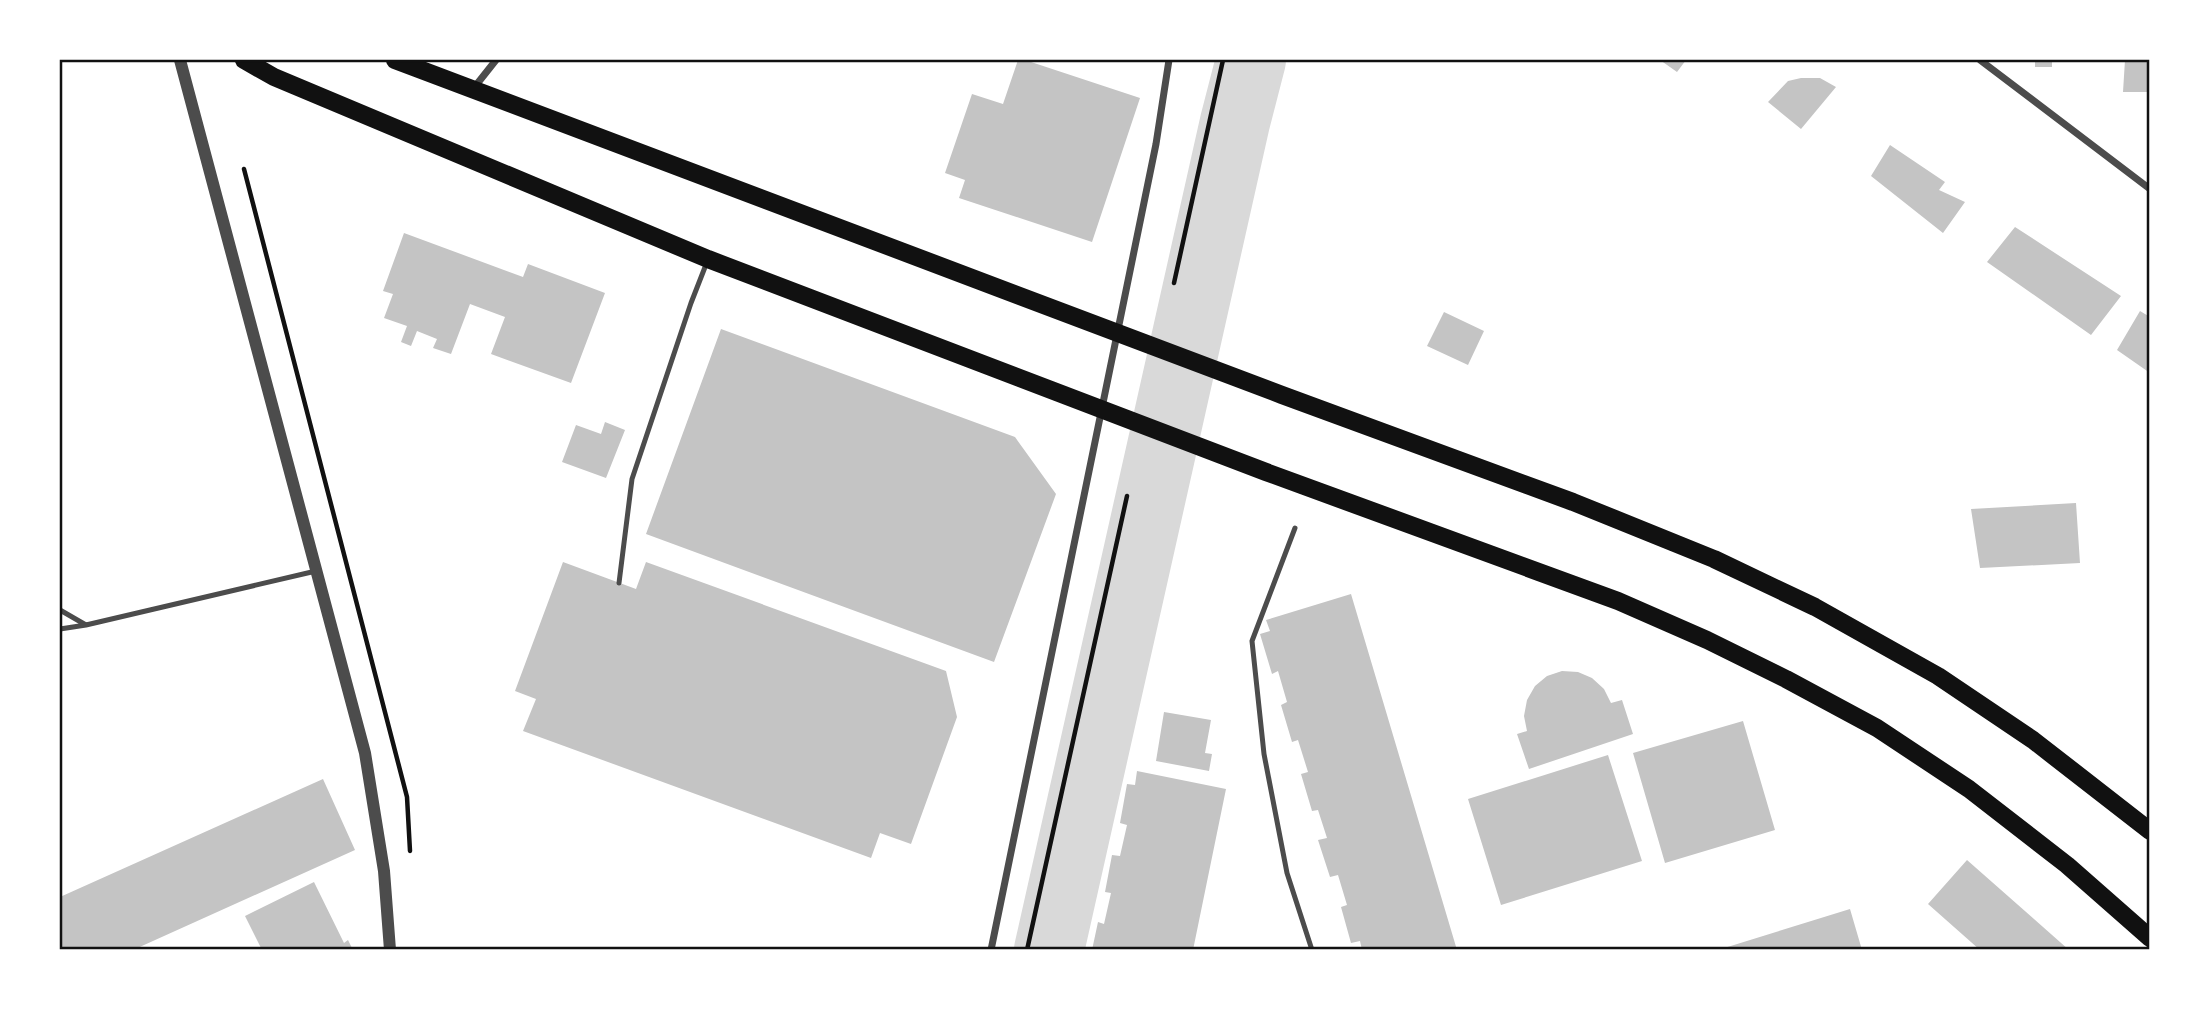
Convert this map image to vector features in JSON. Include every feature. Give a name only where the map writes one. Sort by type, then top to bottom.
[{"type":"main road","points":[[244,60],[274,77],[708,259],[1266,472],[1618,601],[1707,639],[1877,728],[1969,789],[2067,865],[2150,938]]},
{"type":"main road","points":[[395,60],[1573,502],[1714,559],[1815,607],[1938,676],[2033,740],[2150,831]]},
{"type":"street","points":[[180,60],[365,754],[384,872],[390,950]]},
{"type":"street","points":[[472,89],[496,60]]},
{"type":"street","points":[[991,950],[1156,144],[1169,60]]},
{"type":"street","points":[[1980,60],[2150,189]]},
{"type":"lane","points":[[619,583],[632,479],[708,259]]},
{"type":"lane","points":[[1296,528],[1252,641],[1264,754],[1287,873],[1312,950]]},
{"type":"lane","points":[[60,629],[316,572]]},
{"type":"lane","points":[[60,610],[86,625]]},
{"type":"path","points":[[1174,283],[1223,60]]},
{"type":"path","points":[[1027,950],[1127,496]]},
{"type":"building","points":[[1018,60],[1140,98],[1092,242],[959,198],[965,180],[945,173],[972,94],[1003,104]]},
{"type":"building","points":[[1660,60],[1686,60],[1677,72]]},
{"type":"building","points":[[2035,60],[2052,60],[2052,67],[2035,67]]},
{"type":"building","points":[[2125,60],[2150,60],[2150,92],[2123,92]]},
{"type":"building","points":[[1820,78],[1836,87],[1801,129],[1768,102],[1788,81]]},
{"type":"building","points":[[1890,145],[1945,182],[1939,190],[1965,202],[1943,233],[1871,176]]},
{"type":"building","points":[[2015,227],[2121,296],[2091,335],[1987,262]]},
{"type":"building","points":[[404,233],[523,277],[528,264],[605,293],[571,383],[491,354],[505,317],[470,304],[451,354],[433,348],[437,339],[417,331],[411,346],[401,342],[407,326],[384,318],[393,294],[383,291]]},
{"type":"building","points":[[2140,311],[2150,317],[2150,373],[2117,350]]},
{"type":"building","points":[[1444,312],[1484,331],[1468,365],[1427,346]]},
{"type":"building","points":[[721,329],[1015,437],[1056,494],[994,662],[646,534]]},
{"type":"building","points":[[605,422],[625,430],[606,478],[562,462],[576,425],[601,434]]},
{"type":"building","points":[[2076,503],[2080,563],[1980,568],[1971,509]]},
{"type":"building","points":[[563,562],[636,589],[646,562],[946,671],[957,717],[911,844],[880,833],[871,858],[523,731],[536,699],[515,691]]},
{"type":"building","points":[[1351,594],[1457,950],[1362,950],[1360,941],[1351,943],[1341,907],[1347,905],[1338,875],[1330,877],[1318,840],[1327,838],[1318,810],[1312,811],[1301,774],[1308,772],[1298,740],[1292,742],[1281,705],[1287,702],[1278,671],[1272,674],[1260,634],[1270,631],[1266,620]]},
{"type":"building","points":[[1562,671],[1578,672],[1592,678],[1604,689],[1611,703],[1622,700],[1633,734],[1529,769],[1517,734],[1527,731],[1524,716],[1527,700],[1535,686],[1547,676]]},
{"type":"building","points":[[1164,712],[1211,720],[1205,753],[1212,754],[1209,771],[1156,761]]},
{"type":"building","points":[[1743,721],[1775,830],[1665,863],[1633,753]]},
{"type":"building","points":[[1608,755],[1642,861],[1501,905],[1468,799]]},
{"type":"building","points":[[1137,771],[1226,789],[1193,950],[1092,950],[1098,922],[1104,924],[1111,893],[1105,892],[1112,855],[1120,856],[1127,825],[1120,823],[1127,784],[1135,785]]},
{"type":"building","points":[[323,779],[355,850],[133,950],[60,950],[60,897]]},
{"type":"building","points":[[1967,860],[2069,950],[1980,950],[1928,904]]},
{"type":"building","points":[[314,882],[344,943],[348,940],[353,950],[262,950],[245,916]]},
{"type":"building","points":[[1850,909],[1862,950],[1721,950],[1721,949]]},
{"type":"waterway","points":[[1049,950],[1251,60]]}]
